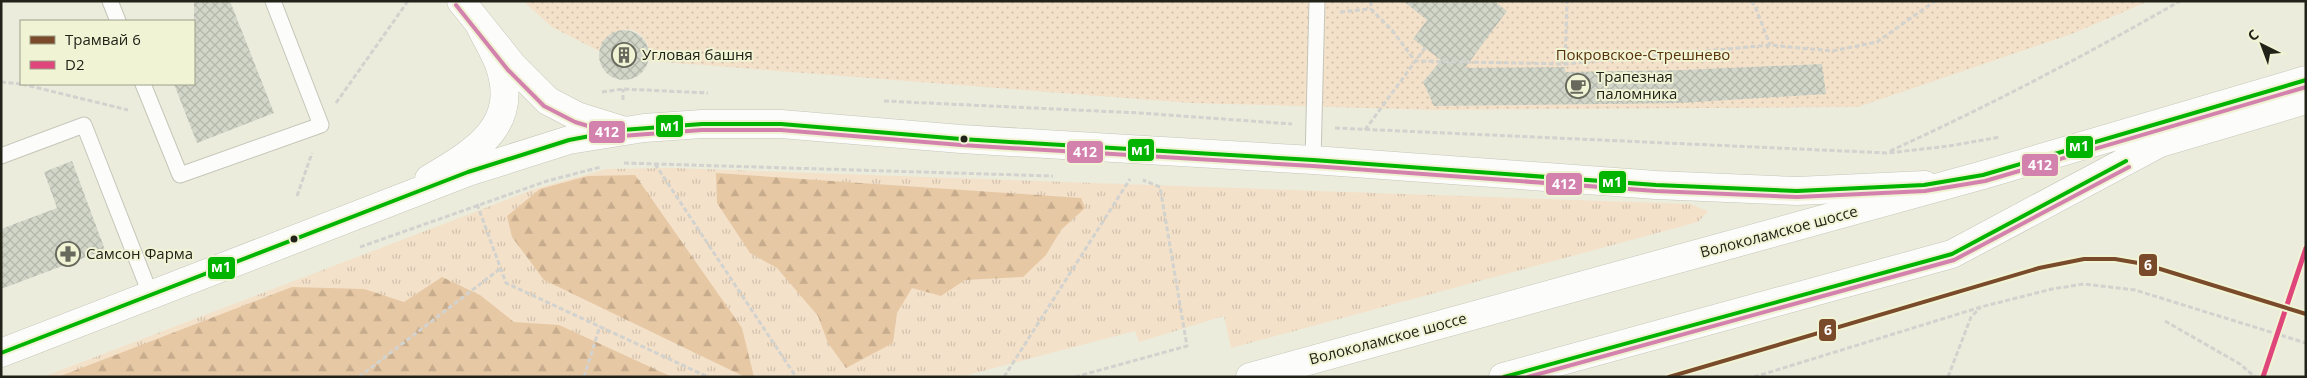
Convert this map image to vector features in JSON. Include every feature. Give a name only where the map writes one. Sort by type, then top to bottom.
[{"type":"street","points":[[461,1],[513,66],[548,101],[577,116],[622,130]]},
{"type":"street","points":[[387,204],[463,158],[482,143],[497,126],[503,112],[504,86],[499,65],[480,26]]},
{"type":"street","name":"Волоколамское шоссе","points":[[1503,377],[1952,254],[2161,132],[2306,80]]},
{"type":"street","name":"Волоколамское шоссе","points":[[1250,377],[1983,176],[2161,132],[2306,100]]},
{"type":"street","points":[[1,353],[523,153],[569,140],[622,130],[702,124],[782,124],[961,139],[1313,160],[1656,185],[1797,191],[1924,185],[1983,176]]},
{"type":"lane","points":[[110,1],[118,20]]},
{"type":"lane","points":[[143,85],[180,176],[321,125],[273,1]]},
{"type":"lane","points":[[1313,160],[1317,5]]},
{"type":"lane","points":[[1,156],[84,125],[151,296]]},
{"type":"path","points":[[297,196],[321,125],[408,1]]},
{"type":"path","points":[[1371,1],[1371,9],[1392,30],[1415,61]]},
{"type":"path","points":[[1565,64],[1567,1]]},
{"type":"path","points":[[1751,1],[1755,6],[1770,45]]},
{"type":"path","points":[[1415,61],[1565,64],[1770,45],[1832,52],[1876,42],[1934,1]]},
{"type":"path","points":[[1888,152],[1940,129],[2118,36],[2180,1]]},
{"type":"path","points":[[1317,5],[1341,12],[1371,9]]},
{"type":"path","points":[[1364,130],[1426,48]]},
{"type":"path","points":[[1,82],[20,84]]},
{"type":"path","points":[[26,85],[156,116]]},
{"type":"path","points":[[618,164],[655,163],[1061,176]]},
{"type":"path","points":[[655,163],[796,377]]},
{"type":"path","points":[[478,205],[547,181],[602,166]]},
{"type":"path","points":[[1004,377],[1131,178],[1121,178]]},
{"type":"path","points":[[1075,377],[1187,346],[1160,187],[1138,178]]},
{"type":"path","points":[[359,377],[501,268],[506,283],[708,377]]},
{"type":"path","points":[[1754,377],[1981,307],[2052,289],[2084,284],[2135,290],[2306,343]]},
{"type":"path","points":[[1948,377],[1971,318],[1981,307]]},
{"type":"path","points":[[2165,321],[2240,364],[2255,377]]},
{"type":"path","points":[[584,377],[600,326]]},
{"type":"green space","name":"Покровское-Стрешнево","points":[[523,1],[2149,1],[2074,33],[1858,107],[1434,110],[1191,103],[650,61],[646,42],[641,35],[634,31],[620,30],[613,33],[602,44],[599,51],[552,27]]},
{"type":"green space","points":[[672,168],[1690,204],[1708,211],[1698,222],[1231,348],[1224,316],[1139,342],[1135,331],[960,377],[43,377],[535,189],[606,169]]},
{"type":"green space","points":[[716,173],[1081,198],[1085,208],[1061,230],[1046,255],[1023,277],[965,280],[941,296],[912,288],[897,313],[893,343],[846,368],[828,343],[818,316],[777,268],[750,253],[717,203]]},
{"type":"green space","points":[[635,175],[742,328],[754,377],[745,377],[544,280],[512,237],[507,216],[540,189],[588,176]]},
{"type":"green space","points":[[442,277],[480,295],[514,322],[559,325],[672,377],[58,377],[292,287],[364,289],[404,302]]},
{"type":"building","points":[[194,1],[230,1],[274,113],[197,143],[174,85],[195,85]]},
{"type":"building","points":[[1403,1],[1494,1],[1507,11],[1465,68],[1565,67],[1565,72],[1682,70],[1822,64],[1826,94],[1681,103],[1434,106],[1423,82],[1441,60],[1413,39],[1427,20]]},
{"type":"building","name":"Угловая башня","points":[[619,30],[629,30],[642,37],[649,50],[649,60],[642,73],[629,80],[619,80],[610,76],[603,69],[599,60],[599,50],[603,41],[610,34]]},
{"type":"building","points":[[72,161],[105,250],[1,289],[1,229],[57,208],[44,172]]},
{"type":"tram line","name":"6","points":[[1669,377],[2039,268],[2084,259],[2115,259],[2144,264],[2306,314]]},
{"type":"transit line","name":"412","points":[[456,5],[508,70],[544,106],[575,122],[621,136],[702,130],[781,130],[961,145],[1313,166],[1656,191],[1797,197],[1925,191],[1985,181],[2306,87]]},
{"type":"transit line","name":"м1","points":[[1,353],[468,172],[569,140],[622,130],[702,124],[781,124],[961,139],[1313,160],[1656,185],[1797,191],[1924,185],[1983,175],[2306,80]]},
{"type":"transit line","name":"м1","points":[[1504,377],[1952,254],[2126,161]]},
{"type":"transit line","name":"412","points":[[1528,377],[1954,260],[2129,167]]},
{"type":"transit line","name":"D2","points":[[2263,377],[2306,248]]},
{"type":"place","name":"Угловая башня","points":[[624,55]]},
{"type":"place","name":"Трапезная паломника","points":[[1578,86]]},
{"type":"place","name":"Самсон Фарма","points":[[68,254]]}]
